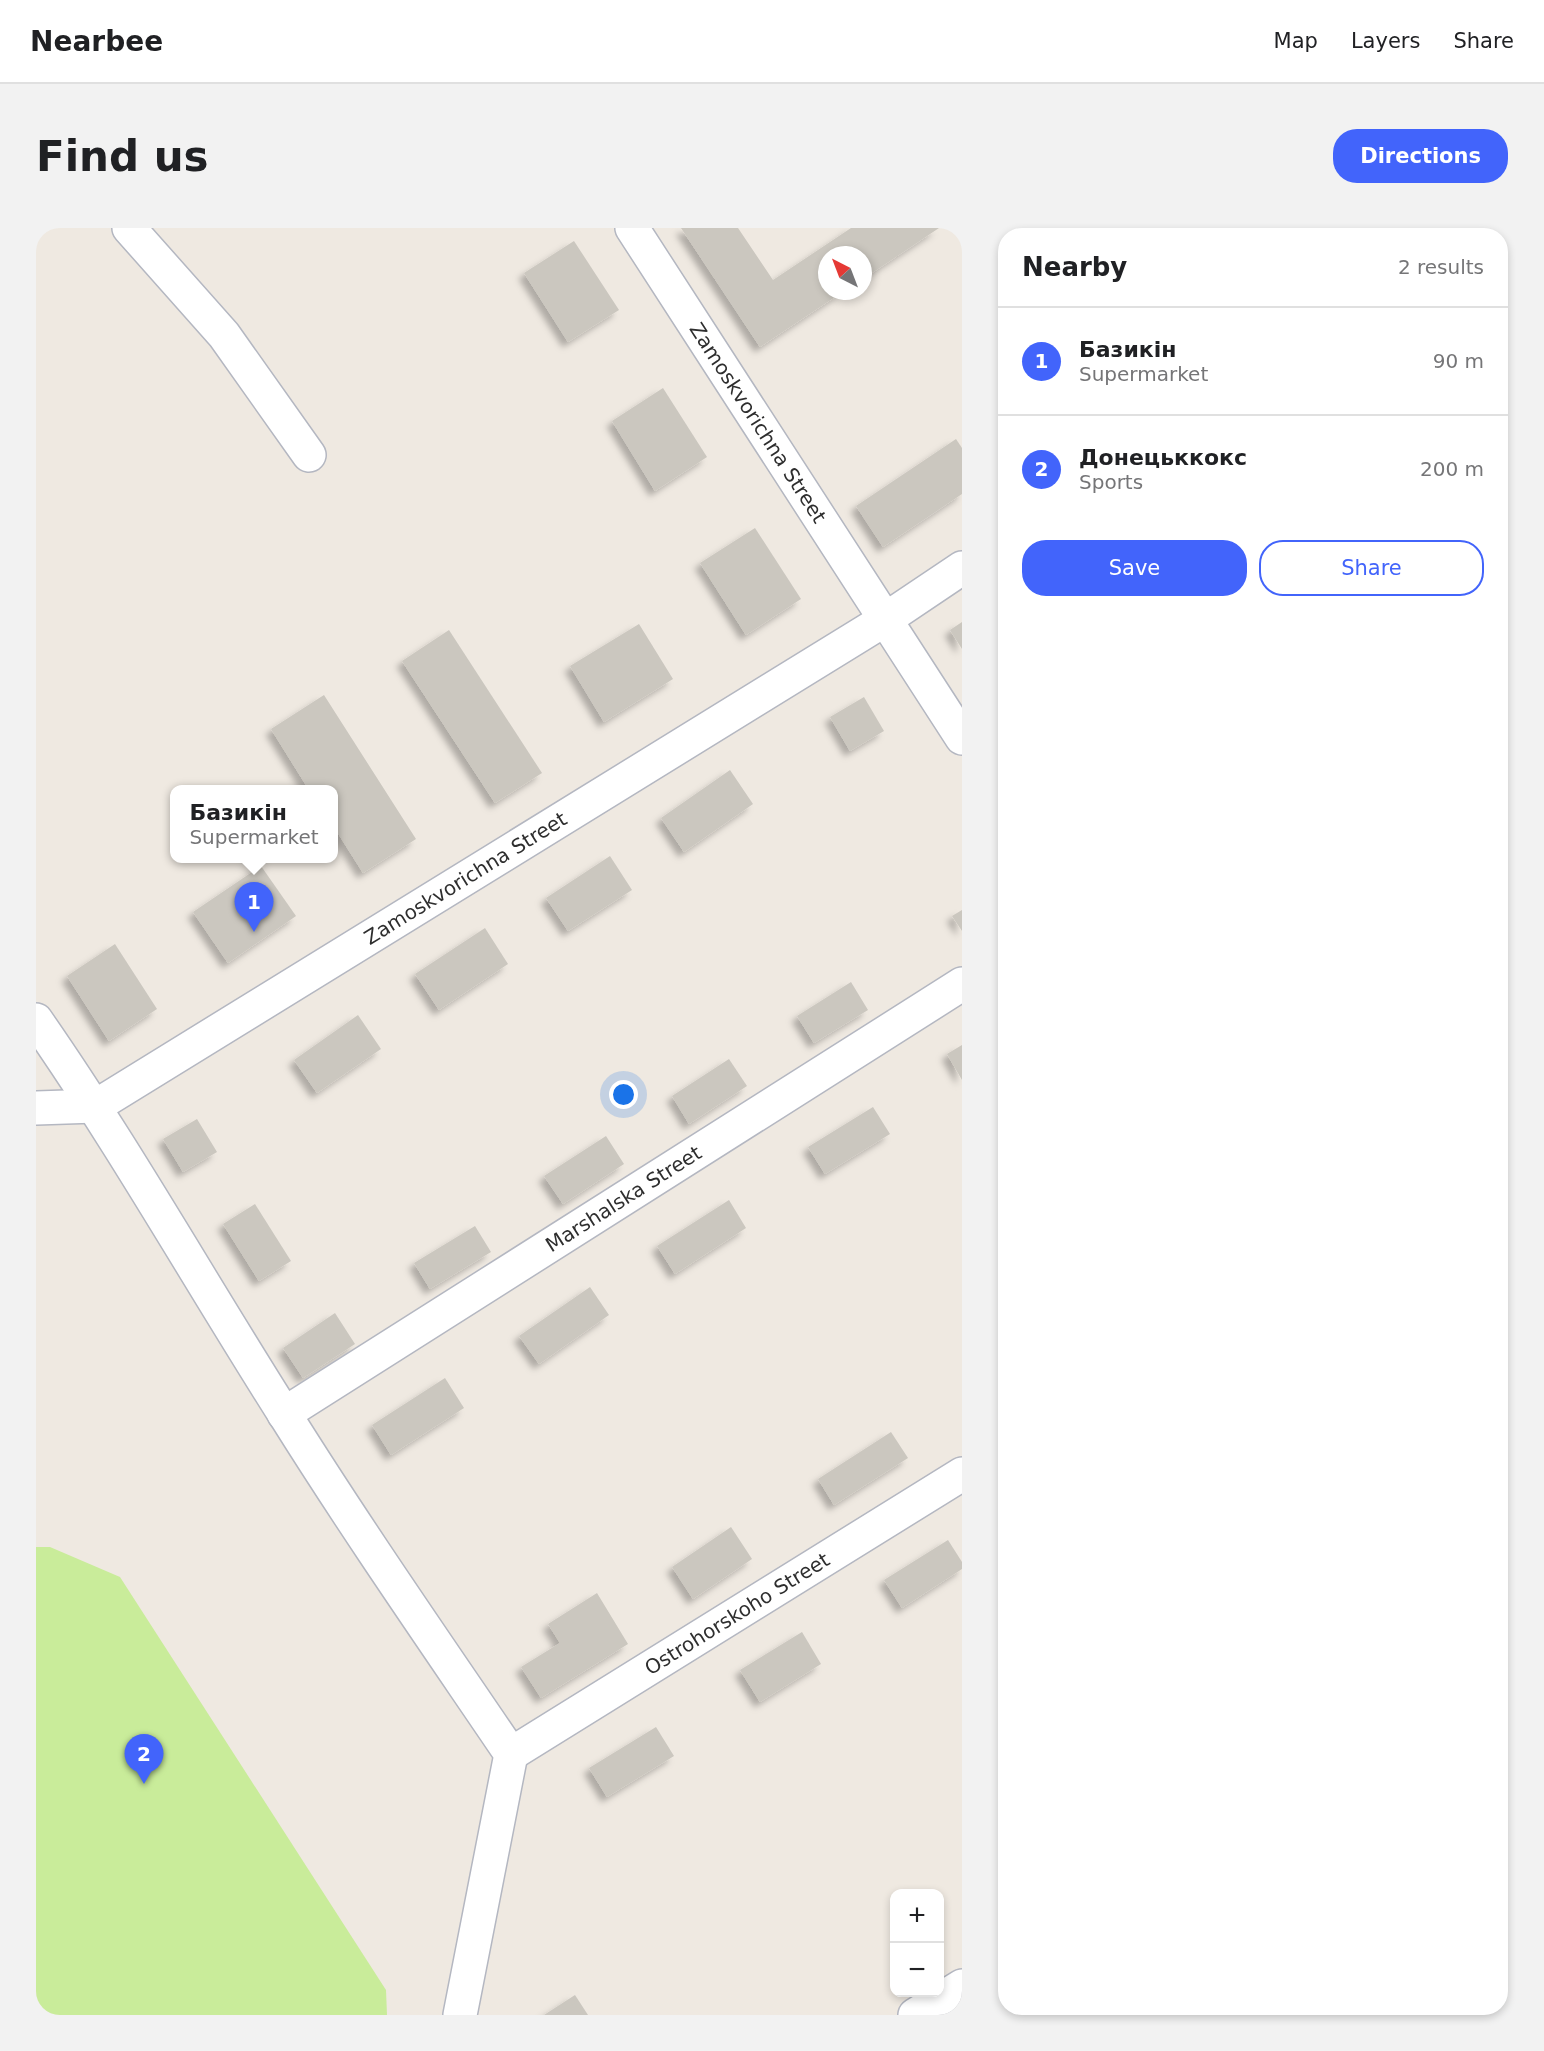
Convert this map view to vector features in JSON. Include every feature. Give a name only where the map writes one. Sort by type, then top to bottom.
[{"type":"street","points":[[129,228],[224,335],[309,455]]},
{"type":"street","name":"Zamoskvorichna Street","points":[[632,228],[962,738]]},
{"type":"street","name":"Zamoskvorichna Street","points":[[36,1108],[96,1106],[886,619],[962,568]]},
{"type":"street","name":"Marshalska Street","points":[[284,1414],[962,984]]},
{"type":"street","points":[[36,1020],[96,1106],[284,1414],[387,1572],[512,1754],[460,2015]]},
{"type":"street","name":"Ostrohorskoho Street","points":[[512,1754],[962,1474]]},
{"type":"street","points":[[915,2015],[962,1986]]},
{"type":"green space","points":[[36,1547],[50,1547],[120,1577],[386,1990],[387,2015],[36,2015]]},
{"type":"building","points":[[681,228],[738,228],[773,280],[818,250],[818,300],[830,300],[760,347]]},
{"type":"building","points":[[851,228],[939,228],[872,273],[872,246],[824,246]]},
{"type":"building","points":[[574,241],[619,310],[568,342],[524,273]]},
{"type":"building","points":[[663,388],[707,457],[655,491],[612,421]]},
{"type":"building","points":[[956,439],[962,448],[962,494],[883,547],[856,506]]},
{"type":"building","points":[[755,528],[801,599],[746,635],[700,563]]},
{"type":"building","points":[[962,622],[962,649],[950,630]]},
{"type":"building","points":[[639,624],[673,679],[604,722],[570,666]]},
{"type":"building","points":[[449,630],[542,773],[495,803],[402,661]]},
{"type":"building","points":[[324,695],[416,839],[363,873],[338,833],[338,785],[306,785],[271,729]]},
{"type":"building","points":[[864,697],[884,731],[850,751],[830,717]]},
{"type":"building","points":[[730,770],[753,804],[684,852],[661,818]]},
{"type":"building","points":[[610,856],[632,890],[568,931],[546,898]]},
{"type":"building","points":[[261,866],[296,916],[228,963],[193,912]]},
{"type":"building","points":[[962,910],[962,931],[952,916]]},
{"type":"building","points":[[485,928],[508,964],[439,1010],[415,974]]},
{"type":"building","points":[[115,944],[157,1009],[109,1041],[67,976]]},
{"type":"building","points":[[851,982],[868,1010],[814,1043],[797,1016]]},
{"type":"building","points":[[358,1015],[381,1049],[317,1093],[294,1060]]},
{"type":"building","points":[[962,1045],[962,1080],[947,1054]]},
{"type":"building","points":[[729,1059],[747,1086],[689,1124],[672,1096]]},
{"type":"building","points":[[873,1107],[890,1134],[825,1174],[808,1147]]},
{"type":"building","points":[[197,1119],[217,1152],[183,1172],[163,1139]]},
{"type":"building","points":[[606,1136],[624,1164],[563,1204],[544,1176]]},
{"type":"building","points":[[729,1200],[746,1228],[675,1274],[657,1246]]},
{"type":"building","points":[[255,1204],[291,1261],[259,1281],[223,1224]]},
{"type":"building","points":[[475,1226],[491,1252],[430,1289],[414,1263]]},
{"type":"building","points":[[590,1287],[609,1315],[539,1364],[519,1336]]},
{"type":"building","points":[[335,1313],[355,1344],[303,1378],[283,1348]]},
{"type":"building","points":[[445,1378],[464,1408],[391,1455],[372,1425]]},
{"type":"building","points":[[891,1432],[908,1458],[834,1505],[818,1479]]},
{"type":"building","points":[[731,1527],[752,1559],[693,1599],[672,1567]]},
{"type":"building","points":[[948,1540],[962,1562],[962,1569],[902,1608],[884,1580]]},
{"type":"building","points":[[597,1593],[628,1644],[541,1698],[521,1667],[560,1643],[548,1624]]},
{"type":"building","points":[[802,1632],[821,1664],[760,1702],[740,1670]]},
{"type":"building","points":[[656,1727],[674,1756],[607,1797],[589,1768]]},
{"type":"building","points":[[575,1995],[588,2015],[544,2015]]},
{"type":"place","name":"Базикін","points":[[254,932]]},
{"type":"place","name":"Донецьккокс","points":[[144,1784]]}]
